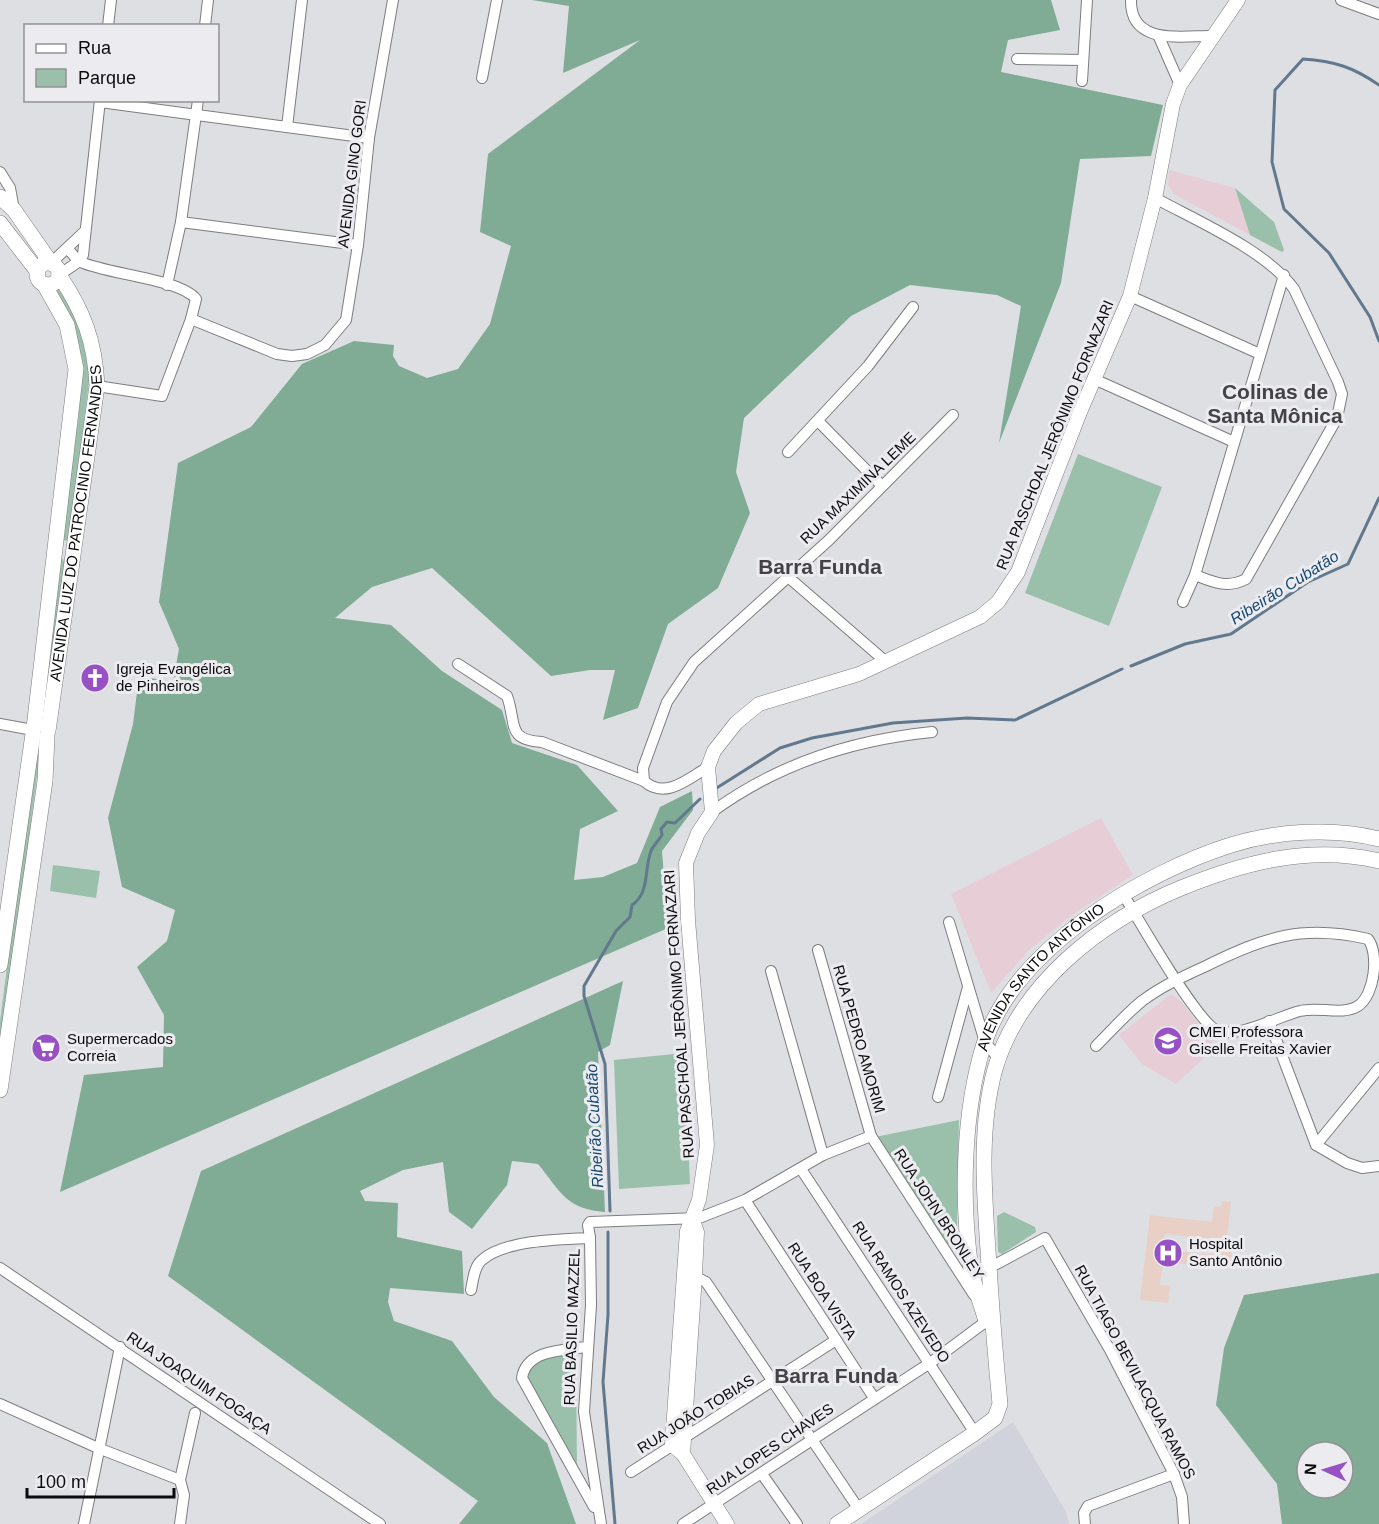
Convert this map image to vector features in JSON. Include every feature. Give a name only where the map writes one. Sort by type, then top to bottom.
[{"type":"main road","name":"AVENIDA LUIZ DO PATROCINIO FERNANDES","points":[[0,197],[14,210],[72,295],[93,341],[97,386],[72,549],[0,965]]},
{"type":"main road","name":"AVENIDA LUIZ DO PATROCINIO FERNANDES","points":[[0,223],[41,278],[67,325],[76,369],[56,547],[39,732],[45,781],[0,1090]]},
{"type":"main road","points":[[41,278],[41,266],[55,269]]},
{"type":"main road","points":[[56,547],[72,549]]},
{"type":"main road","name":"AVENIDA SANTO ANTÔNIO","points":[[837,1524],[975,1433],[995,1418],[1000,1404],[994,1337],[971,1269],[967,1196],[969,1115],[985,1042],[1011,992],[1048,950],[1085,921],[1149,878],[1233,844],[1275,836],[1333,832],[1379,839]]},
{"type":"main road","name":"AVENIDA SANTO ANTÔNIO","points":[[987,1316],[989,1268],[984,1196],[986,1114],[999,1059],[1023,1010],[1049,976],[1098,936],[1162,896],[1250,863],[1313,854],[1360,856],[1379,861]]},
{"type":"main road","points":[[1085,921],[1098,936]]},
{"type":"street","points":[[108,24],[111,0]]},
{"type":"street","points":[[205,24],[208,0]]},
{"type":"street","points":[[287,127],[302,0]]},
{"type":"street","name":"AVENIDA GINO GORI","points":[[191,319],[277,354],[292,356],[307,354],[326,345],[346,320],[358,244],[369,138],[393,0]]},
{"type":"street","points":[[482,78],[497,0]]},
{"type":"street","points":[[1082,81],[1087,0]]},
{"type":"street","points":[[1131,0],[1136,24],[1141,29],[1159,37],[1211,36]]},
{"type":"street","name":"RUA PASCHOAL JERÔNIMO FORNAZARI","points":[[708,767],[714,751],[736,723],[759,704],[859,674],[980,617],[998,602],[1018,572],[1094,379],[1130,296],[1155,198],[1173,104],[1180,85],[1211,36],[1238,0]]},
{"type":"street","points":[[1341,0],[1379,14]]},
{"type":"street","points":[[1159,37],[1180,85]]},
{"type":"street","points":[[1017,59],[1083,60]]},
{"type":"street","points":[[78,262],[83,255],[100,102]]},
{"type":"street","points":[[107,102],[369,138]]},
{"type":"street","points":[[167,285],[181,222],[198,102]]},
{"type":"street","points":[[0,172],[9,188],[14,210]]},
{"type":"street","points":[[1155,198],[1266,260],[1284,274],[1294,289],[1342,394],[1337,418],[1246,579],[1237,584],[1223,585],[1195,575]]},
{"type":"street","points":[[181,222],[358,244]]},
{"type":"street","points":[[55,269],[68,249],[84,232]]},
{"type":"street","points":[[68,249],[78,262]]},
{"type":"street","points":[[55,269],[78,262],[167,285],[194,296],[196,304],[162,396],[97,386]]},
{"type":"street","points":[[1183,602],[1195,575],[1284,274]]},
{"type":"street","points":[[1130,296],[1260,354]]},
{"type":"street","points":[[788,452],[868,366],[913,307]]},
{"type":"street","points":[[1094,379],[1234,442]]},
{"type":"street","name":"RUA MAXIMINA LEME","points":[[644,781],[643,768],[668,702],[694,662],[829,540],[953,415]]},
{"type":"street","points":[[818,421],[882,486]]},
{"type":"street","points":[[787,576],[885,661]]},
{"type":"street","points":[[458,664],[507,696],[515,734],[524,741],[542,742],[644,781],[655,789],[670,789],[708,767],[712,812]]},
{"type":"street","points":[[0,724],[39,732]]},
{"type":"street","points":[[712,812],[741,790],[848,745],[893,736],[932,732]]},
{"type":"street","name":"RUA PASCHOAL JERÔNIMO FORNAZARI","points":[[693,1218],[704,1175],[707,1145],[689,932],[686,863],[698,833],[712,812]]},
{"type":"street","points":[[1096,1046],[1142,1001],[1176,979],[1233,951],[1277,937],[1320,932],[1368,939],[1376,952],[1372,981],[1365,1000],[1351,1009],[1301,1010],[1231,1034],[1219,1032],[1210,1026],[1176,979],[1123,894]]},
{"type":"street","points":[[949,922],[985,1042],[999,1059]]},
{"type":"street","name":"RUA PEDRO AMORIM","points":[[818,950],[871,1136]]},
{"type":"street","points":[[771,971],[823,1155]]},
{"type":"street","points":[[938,1097],[968,987]]},
{"type":"street","points":[[1269,1021],[1316,1145],[1347,1163],[1362,1168],[1379,1166]]},
{"type":"street","points":[[1316,1145],[1379,1068]]},
{"type":"street","points":[[471,1290],[476,1269],[482,1260],[508,1248],[539,1239],[590,1238],[590,1222],[693,1218],[745,1200],[823,1155],[871,1136]]},
{"type":"street","name":"RUA JOHN BRONLEY","points":[[871,1136],[987,1316]]},
{"type":"street","name":"RUA RAMOS AZEVEDO","points":[[801,1169],[975,1433]]},
{"type":"street","name":"RUA BOA VISTA","points":[[745,1200],[874,1398]]},
{"type":"street","points":[[693,1218],[697,1232],[690,1274],[679,1446],[727,1524]]},
{"type":"street","name":"RUA BASILIO MAZZEL","points":[[590,1238],[592,1271],[584,1412],[600,1520]]},
{"type":"street","name":"RUA TIAGO BEVILACQUA RAMOS","points":[[989,1268],[1045,1238],[1110,1350],[1174,1474],[1182,1497],[1184,1524]]},
{"type":"street","name":"RUA JOAQUIM FOGAÇA","points":[[0,1268],[380,1524]]},
{"type":"street","points":[[971,1269],[989,1268]]},
{"type":"street","points":[[690,1274],[706,1282],[858,1508]]},
{"type":"street","name":"RUA LOPES CHAVES","points":[[683,1524],[930,1363],[987,1316]]},
{"type":"street","name":"RUA JOÃO TOBIAS","points":[[631,1472],[679,1446],[836,1340]]},
{"type":"street","points":[[84,1524],[120,1347]]},
{"type":"street","points":[[587,1347],[539,1355],[523,1371],[522,1378],[600,1520]]},
{"type":"street","points":[[0,1404],[98,1448],[180,1480]]},
{"type":"street","points":[[180,1524],[184,1495],[180,1480],[195,1413]]},
{"type":"street","points":[[762,1474],[797,1524]]},
{"type":"street","points":[[1085,1524],[1084,1514],[1088,1506],[1174,1474]]},
{"type":"shaded area","points":[[1169,170],[1235,188],[1250,235],[1174,194],[1168,185]]},
{"type":"shaded area","points":[[1101,818],[1133,875],[1072,915],[1029,950],[991,993],[951,894]]},
{"type":"shaded area","name":"CMEI Professora Giselle Freitas Xavier","points":[[1171,994],[1181,1001],[1216,1047],[1176,1084],[1142,1064],[1119,1035]]},
{"type":"shaded area","name":"Hospital Santo Antônio","points":[[1222,1201],[1231,1202],[1227,1239],[1233,1240],[1230,1269],[1174,1263],[1173,1268],[1162,1267],[1160,1285],[1170,1286],[1168,1303],[1140,1300],[1150,1215],[1212,1222],[1214,1206],[1221,1207]],"holes":[[[1165,1234],[1217,1240],[1219,1255],[1164,1250]]]},
{"type":"shaded area","points":[[1013,1422],[1066,1512],[1069,1524],[861,1524]]},
{"type":"green space","points":[[532,0],[1051,0],[1060,30],[1008,40],[1001,72],[1163,105],[1151,156],[1080,159],[1061,283],[999,443],[1021,306],[997,295],[910,285],[851,316],[744,418],[736,472],[750,513],[718,588],[668,624],[638,708],[603,720],[615,670],[590,670],[551,676],[432,568],[372,587],[335,618],[391,625],[442,671],[502,710],[512,743],[577,765],[618,811],[580,829],[574,880],[603,877],[637,863],[660,807],[692,791],[693,810],[662,851],[668,928],[60,1192],[84,1075],[163,1067],[164,1015],[137,967],[167,941],[175,910],[122,887],[108,818],[133,724],[139,676],[173,682],[179,649],[159,602],[178,463],[251,427],[302,364],[354,341],[394,345],[393,356],[399,366],[427,378],[458,369],[490,324],[511,246],[480,232],[488,154],[640,40],[563,73],[569,6]]},
{"type":"green space","points":[[1235,188],[1274,222],[1284,250],[1282,252],[1250,235]]},
{"type":"green space","points":[[63,287],[77,314],[90,374],[69,538],[66,541],[62,540],[69,463],[78,423],[82,374],[56,292]]},
{"type":"green space","points":[[1078,454],[1162,487],[1109,626],[1025,593]]},
{"type":"green space","points":[[62,558],[65,563],[44,720],[40,720]]},
{"type":"green space","points":[[36,742],[41,746],[0,1055],[0,1021]]},
{"type":"green space","points":[[53,865],[100,871],[96,898],[50,891]]},
{"type":"green space","points":[[623,981],[610,1045],[598,1052],[605,1212],[573,1203],[559,1191],[538,1164],[512,1161],[507,1185],[472,1229],[449,1212],[443,1162],[403,1170],[360,1191],[365,1201],[398,1203],[397,1237],[462,1251],[464,1294],[390,1288],[388,1302],[394,1321],[452,1341],[494,1397],[547,1443],[576,1524],[459,1524],[478,1501],[168,1276],[201,1171]]},
{"type":"green space","points":[[684,1053],[690,1184],[619,1189],[614,1060]]},
{"type":"green space","points":[[959,1120],[957,1229],[952,1229],[952,1244],[944,1245],[875,1137]]},
{"type":"green space","points":[[1004,1212],[1035,1227],[1036,1232],[1002,1254],[998,1252],[997,1216]]},
{"type":"green space","points":[[1379,1273],[1379,1524],[1282,1524],[1277,1484],[1216,1405],[1224,1348],[1244,1295]]},
{"type":"green space","points":[[574,1354],[576,1359],[577,1469],[526,1375],[541,1359]]},
{"type":"waterway","name":"Ribeirão Cubatão","points":[[1379,85],[1343,66],[1303,59],[1275,90],[1272,162],[1284,209],[1329,253],[1370,317],[1379,341]]},
{"type":"waterway","name":"Ribeirão Cubatão","points":[[1131,666],[1185,644],[1231,634],[1308,582],[1348,564],[1379,498]]},
{"type":"waterway","points":[[715,789],[780,748],[812,738],[893,723],[967,718],[1015,720],[1122,669]]},
{"type":"waterway","name":"Ribeirão Cubatão","points":[[610,1211],[605,1064],[584,996],[584,986],[616,931],[630,917],[632,905],[642,894],[651,851],[662,835],[661,829],[667,822],[675,823],[700,799]]},
{"type":"waterway","name":"Ribeirão Cubatão","points":[[608,1232],[608,1315],[603,1382],[615,1524]]},
{"type":"place","name":"Igreja Evangélica de Pinheiros","points":[[95,678]]},
{"type":"place","name":"CMEI Professora Giselle Freitas Xavier","points":[[1168,1041]]},
{"type":"place","name":"Supermercados Correia","points":[[46,1048]]},
{"type":"place","name":"Hospital Santo Antônio","points":[[1168,1253]]},
{"type":"district","name":"Colinas de Santa Mônica","points":[[1275,404]]},
{"type":"district","name":"Barra Funda","points":[[820,567]]},
{"type":"district","name":"Barra Funda","points":[[836,1376]]}]
